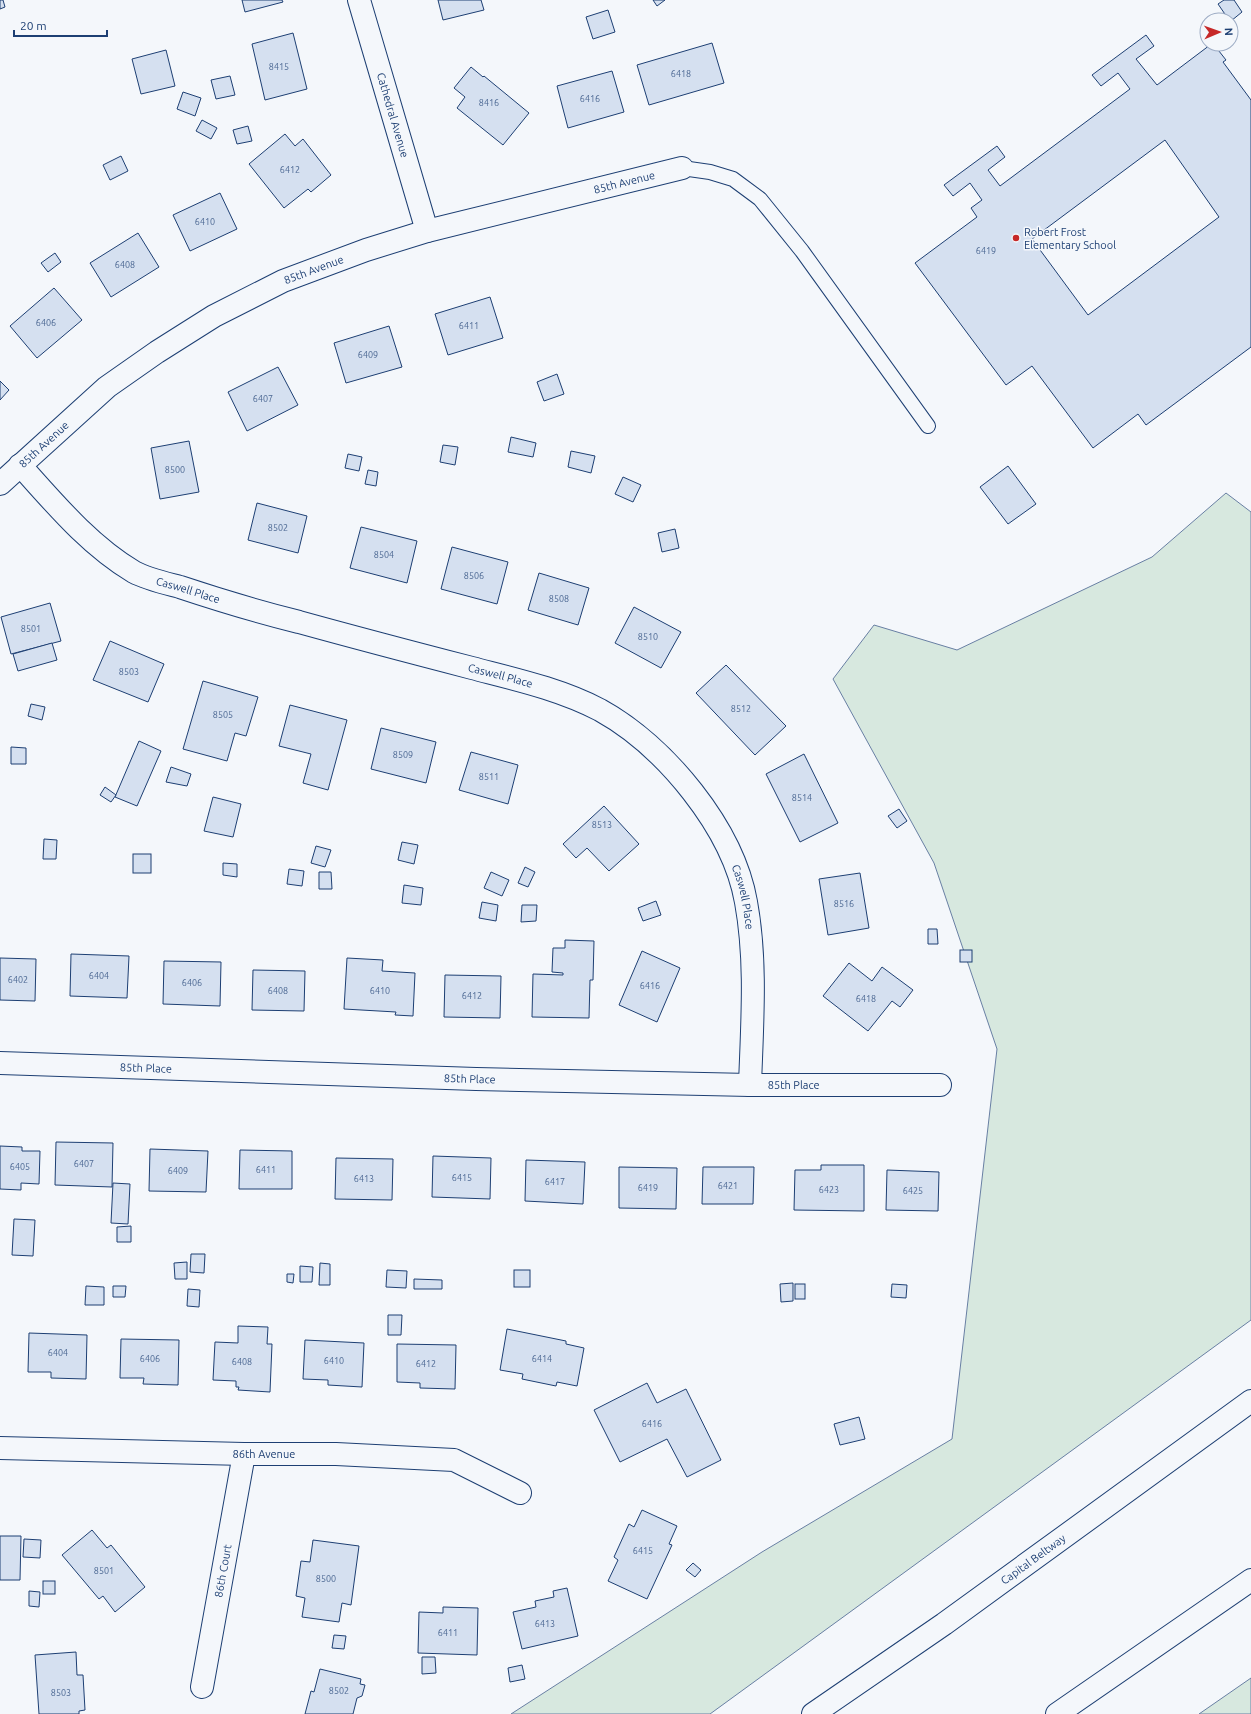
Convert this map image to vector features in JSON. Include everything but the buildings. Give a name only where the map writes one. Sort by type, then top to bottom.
[{"type":"main road","name":"Cathedral Avenue","points":[[359,0],[427,231]]},
{"type":"main road","name":"85th Avenue","points":[[0,484],[107,387],[157,352],[214,316],[283,281],[366,250],[427,231],[682,168]]},
{"type":"main road","name":"Caswell Place","points":[[20,465],[67,518],[104,551],[136,573],[260,612],[561,693],[600,710],[633,732],[684,780],[708,811],[726,843],[737,870],[746,901],[752,956],[750,1086]]},
{"type":"main road","name":"85th Place","points":[[0,1063],[476,1079],[750,1086],[940,1084]]},
{"type":"main road","name":"Capital Beltway","points":[[813,1714],[944,1624],[1251,1401]]},
{"type":"main road","name":"86th Avenue","points":[[0,1448],[244,1454],[336,1454],[454,1460],[520,1493]]},
{"type":"main road","name":"86th Court","points":[[202,1687],[244,1454]]},
{"type":"main road","points":[[1057,1714],[1251,1580]]},
{"type":"lane","points":[[682,168],[710,172],[733,179],[760,200],[802,251],[928,426]]},
{"type":"shaded area","points":[[1226,493],[1251,512],[1251,1320],[710,1714],[511,1714],[762,1552],[952,1439],[997,1049],[934,863],[833,679],[874,625],[957,650],[1152,557]]},
{"type":"shaded area","points":[[1251,1678],[1251,1714],[1199,1714]]},
{"type":"place","name":"Robert Frost Elementary School","points":[[1016,238]]}]
